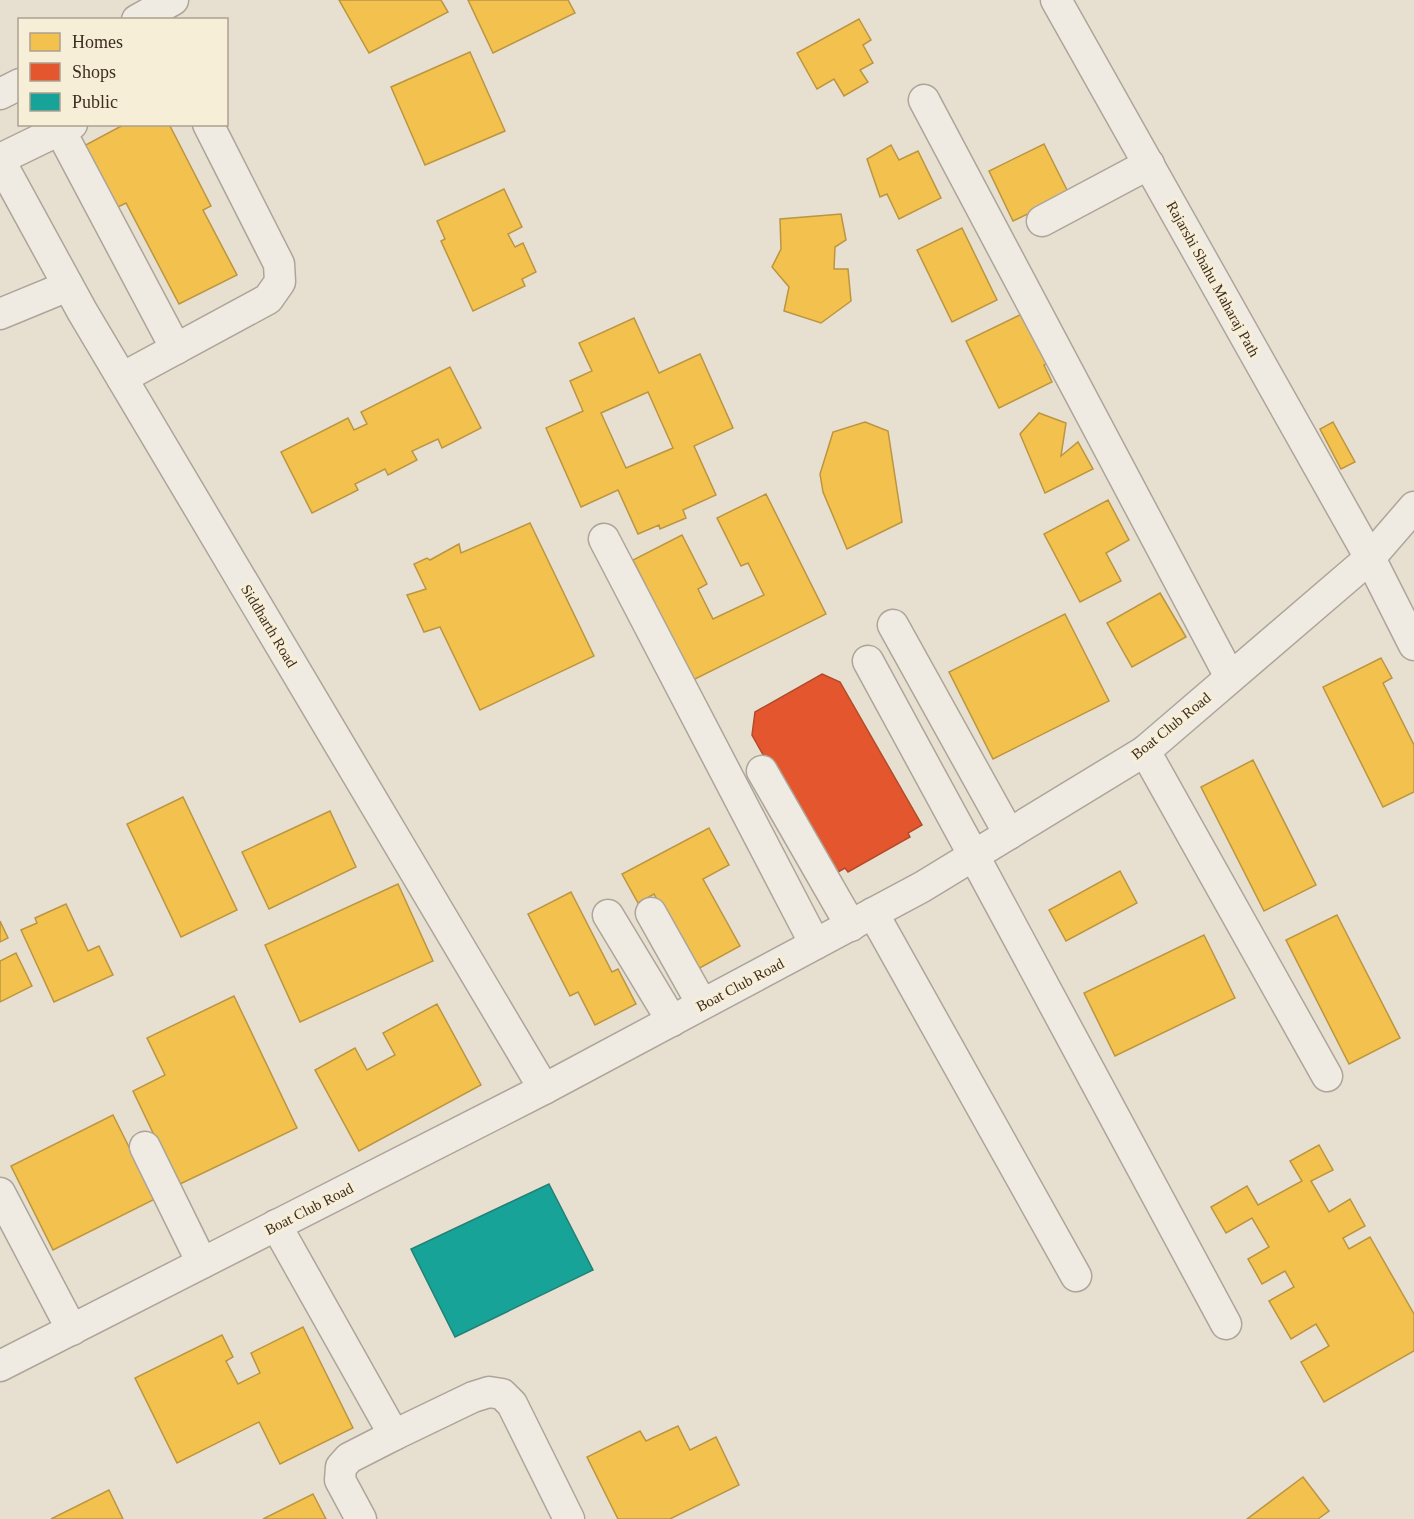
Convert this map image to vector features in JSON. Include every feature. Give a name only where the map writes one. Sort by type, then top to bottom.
[{"type":"street","points":[[141,18],[173,0]]},
{"type":"street","name":"Rajarshi Shahu Maharaj Path","points":[[1056,0],[1370,558],[1414,645]]},
{"type":"street","points":[[0,94],[18,85]]},
{"type":"street","points":[[924,100],[1230,677]]},
{"type":"street","points":[[122,378],[268,299],[280,282],[279,264],[209,126]]},
{"type":"street","points":[[0,160],[66,127],[176,349]]},
{"type":"street","name":"Siddharth Road","points":[[0,160],[68,286],[544,1089]]},
{"type":"street","points":[[1042,221],[1149,164]]},
{"type":"street","points":[[0,315],[68,286]]},
{"type":"street","name":"Boat Club Road","points":[[0,1366],[544,1089],[922,887],[974,856],[1144,752],[1370,558],[1414,507]]},
{"type":"street","points":[[604,539],[815,944]]},
{"type":"street","points":[[893,625],[1010,834]]},
{"type":"street","points":[[868,661],[1226,1324]]},
{"type":"street","points":[[1144,752],[1327,1076]]},
{"type":"street","points":[[762,771],[862,919],[1076,1276]]},
{"type":"street","points":[[651,913],[702,1004]]},
{"type":"street","points":[[608,915],[672,1021]]},
{"type":"street","points":[[145,1147],[202,1263]]},
{"type":"street","points":[[0,1192],[72,1329]]},
{"type":"street","points":[[276,1226],[394,1435]]},
{"type":"street","points":[[361,1519],[340,1480],[341,1467],[349,1458],[472,1397],[489,1392],[502,1394],[512,1404],[569,1519]]},
{"type":"building: Homes","points":[[339,0],[441,0],[448,12],[369,53]]},
{"type":"building: Homes","points":[[468,0],[568,0],[575,13],[493,53]]},
{"type":"building: Homes","points":[[859,19],[871,40],[863,45],[873,63],[860,70],[868,82],[844,96],[834,79],[817,89],[797,53]]},
{"type":"building: Homes","points":[[470,52],[505,131],[425,165],[391,87]]},
{"type":"building: Homes","points":[[121,126],[170,126],[211,206],[203,210],[237,275],[179,304],[126,203],[112,210],[80,148]]},
{"type":"building: Homes","points":[[1044,144],[1069,194],[1013,221],[989,171]]},
{"type":"building: Homes","points":[[891,145],[899,160],[918,151],[941,198],[899,219],[887,194],[880,197],[867,159]]},
{"type":"building: Homes","points":[[504,189],[522,227],[508,234],[515,247],[523,243],[536,272],[522,279],[525,286],[473,311],[441,241],[445,239],[437,221]]},
{"type":"building: Homes","points":[[841,214],[846,240],[835,247],[834,269],[848,269],[851,301],[821,323],[784,311],[789,287],[772,267],[781,249],[780,219]]},
{"type":"building: Homes","points":[[962,228],[997,300],[952,322],[917,250]]},
{"type":"building: Homes","points":[[1022,314],[1052,361],[1044,365],[1052,382],[999,408],[966,341]]},
{"type":"building: Homes","points":[[634,318],[659,373],[700,354],[733,428],[694,446],[716,495],[683,510],[686,518],[660,529],[659,525],[638,534],[618,490],[581,507],[546,428],[583,411],[570,381],[592,371],[579,343]],"holes":[[[648,392],[673,448],[626,468],[601,413]]]},
{"type":"building: Homes","points":[[450,367],[481,428],[442,448],[438,439],[412,451],[417,460],[388,475],[385,469],[355,484],[358,490],[312,513],[281,452],[348,418],[354,430],[367,424],[361,412]]},
{"type":"building: Homes","points":[[1039,413],[1066,423],[1061,456],[1078,442],[1093,469],[1045,493],[1020,434]]},
{"type":"building: Homes","points":[[865,422],[888,431],[902,522],[847,549],[823,492],[820,474],[833,432]]},
{"type":"building: Homes","points":[[1333,422],[1355,462],[1341,469],[1320,429]]},
{"type":"building: Homes","points":[[766,494],[826,614],[693,680],[633,560],[682,535],[707,584],[698,589],[713,619],[764,595],[748,563],[741,566],[717,518]]},
{"type":"building: Homes","points":[[1108,500],[1129,540],[1106,553],[1121,581],[1080,602],[1044,534]]},
{"type":"building: Homes","points":[[530,523],[594,656],[480,710],[440,627],[424,632],[407,595],[426,589],[414,564],[427,558],[430,560],[459,544],[461,553]]},
{"type":"building: Homes","points":[[1160,593],[1186,637],[1132,667],[1107,623]]},
{"type":"building: Homes","points":[[1065,614],[1109,701],[993,759],[949,672]]},
{"type":"building: Homes","points":[[1381,658],[1392,678],[1383,683],[1414,745],[1414,792],[1383,807],[1323,687]]},
{"type":"building: Homes","points":[[1253,760],[1316,885],[1264,911],[1201,787]]},
{"type":"building: Homes","points":[[183,797],[237,910],[181,937],[127,824]]},
{"type":"building: Homes","points":[[330,811],[356,867],[269,909],[242,852]]},
{"type":"building: Homes","points":[[709,828],[729,865],[703,879],[740,946],[696,970],[654,894],[638,903],[622,874]]},
{"type":"building: Homes","points":[[1120,871],[1137,903],[1066,941],[1049,910]]},
{"type":"building: Homes","points":[[398,884],[433,961],[300,1022],[265,945]]},
{"type":"building: Homes","points":[[571,892],[612,972],[618,969],[636,1004],[595,1025],[578,992],[570,996],[528,914]]},
{"type":"building: Homes","points":[[66,904],[88,951],[99,946],[113,975],[54,1002],[21,930],[37,923],[35,918]]},
{"type":"building: Homes","points":[[1337,915],[1400,1038],[1349,1064],[1286,940]]},
{"type":"building: Homes","points":[[0,921],[8,938],[0,942]]},
{"type":"building: Homes","points":[[1204,935],[1235,998],[1115,1056],[1084,993]]},
{"type":"building: Homes","points":[[16,953],[32,986],[0,1002],[0,961]]},
{"type":"building: Homes","points":[[234,996],[297,1128],[178,1185],[133,1091],[165,1075],[147,1038]]},
{"type":"building: Homes","points":[[437,1004],[481,1085],[359,1151],[315,1070],[355,1048],[367,1070],[395,1055],[383,1033]]},
{"type":"building: Homes","points":[[113,1115],[155,1199],[53,1250],[11,1166]]},
{"type":"building: Homes","points":[[1319,1145],[1333,1170],[1311,1181],[1329,1212],[1350,1199],[1365,1226],[1343,1238],[1349,1249],[1370,1237],[1414,1314],[1414,1351],[1324,1402],[1301,1362],[1329,1346],[1316,1324],[1291,1339],[1269,1301],[1294,1287],[1285,1271],[1262,1284],[1248,1259],[1269,1247],[1252,1218],[1226,1233],[1211,1207],[1247,1186],[1258,1205],[1302,1181],[1290,1161]]},
{"type":"building: Homes","points":[[303,1327],[353,1428],[280,1464],[259,1422],[177,1463],[135,1378],[222,1335],[233,1357],[226,1361],[238,1384],[260,1373],[251,1353]]},
{"type":"building: Homes","points":[[678,1426],[690,1450],[716,1437],[739,1485],[670,1519],[618,1519],[587,1457],[640,1431],[646,1441]]},
{"type":"building: Homes","points":[[1303,1477],[1329,1511],[1318,1519],[1247,1519]]},
{"type":"building: Homes","points":[[109,1490],[123,1519],[51,1519]]},
{"type":"building: Homes","points":[[313,1494],[326,1519],[263,1519]]},
{"type":"building: Shops","points":[[822,674],[840,682],[922,825],[908,833],[910,837],[848,872],[845,868],[831,876],[752,735],[755,712]]},
{"type":"building: Public","points":[[549,1184],[593,1270],[455,1337],[411,1249]]}]
